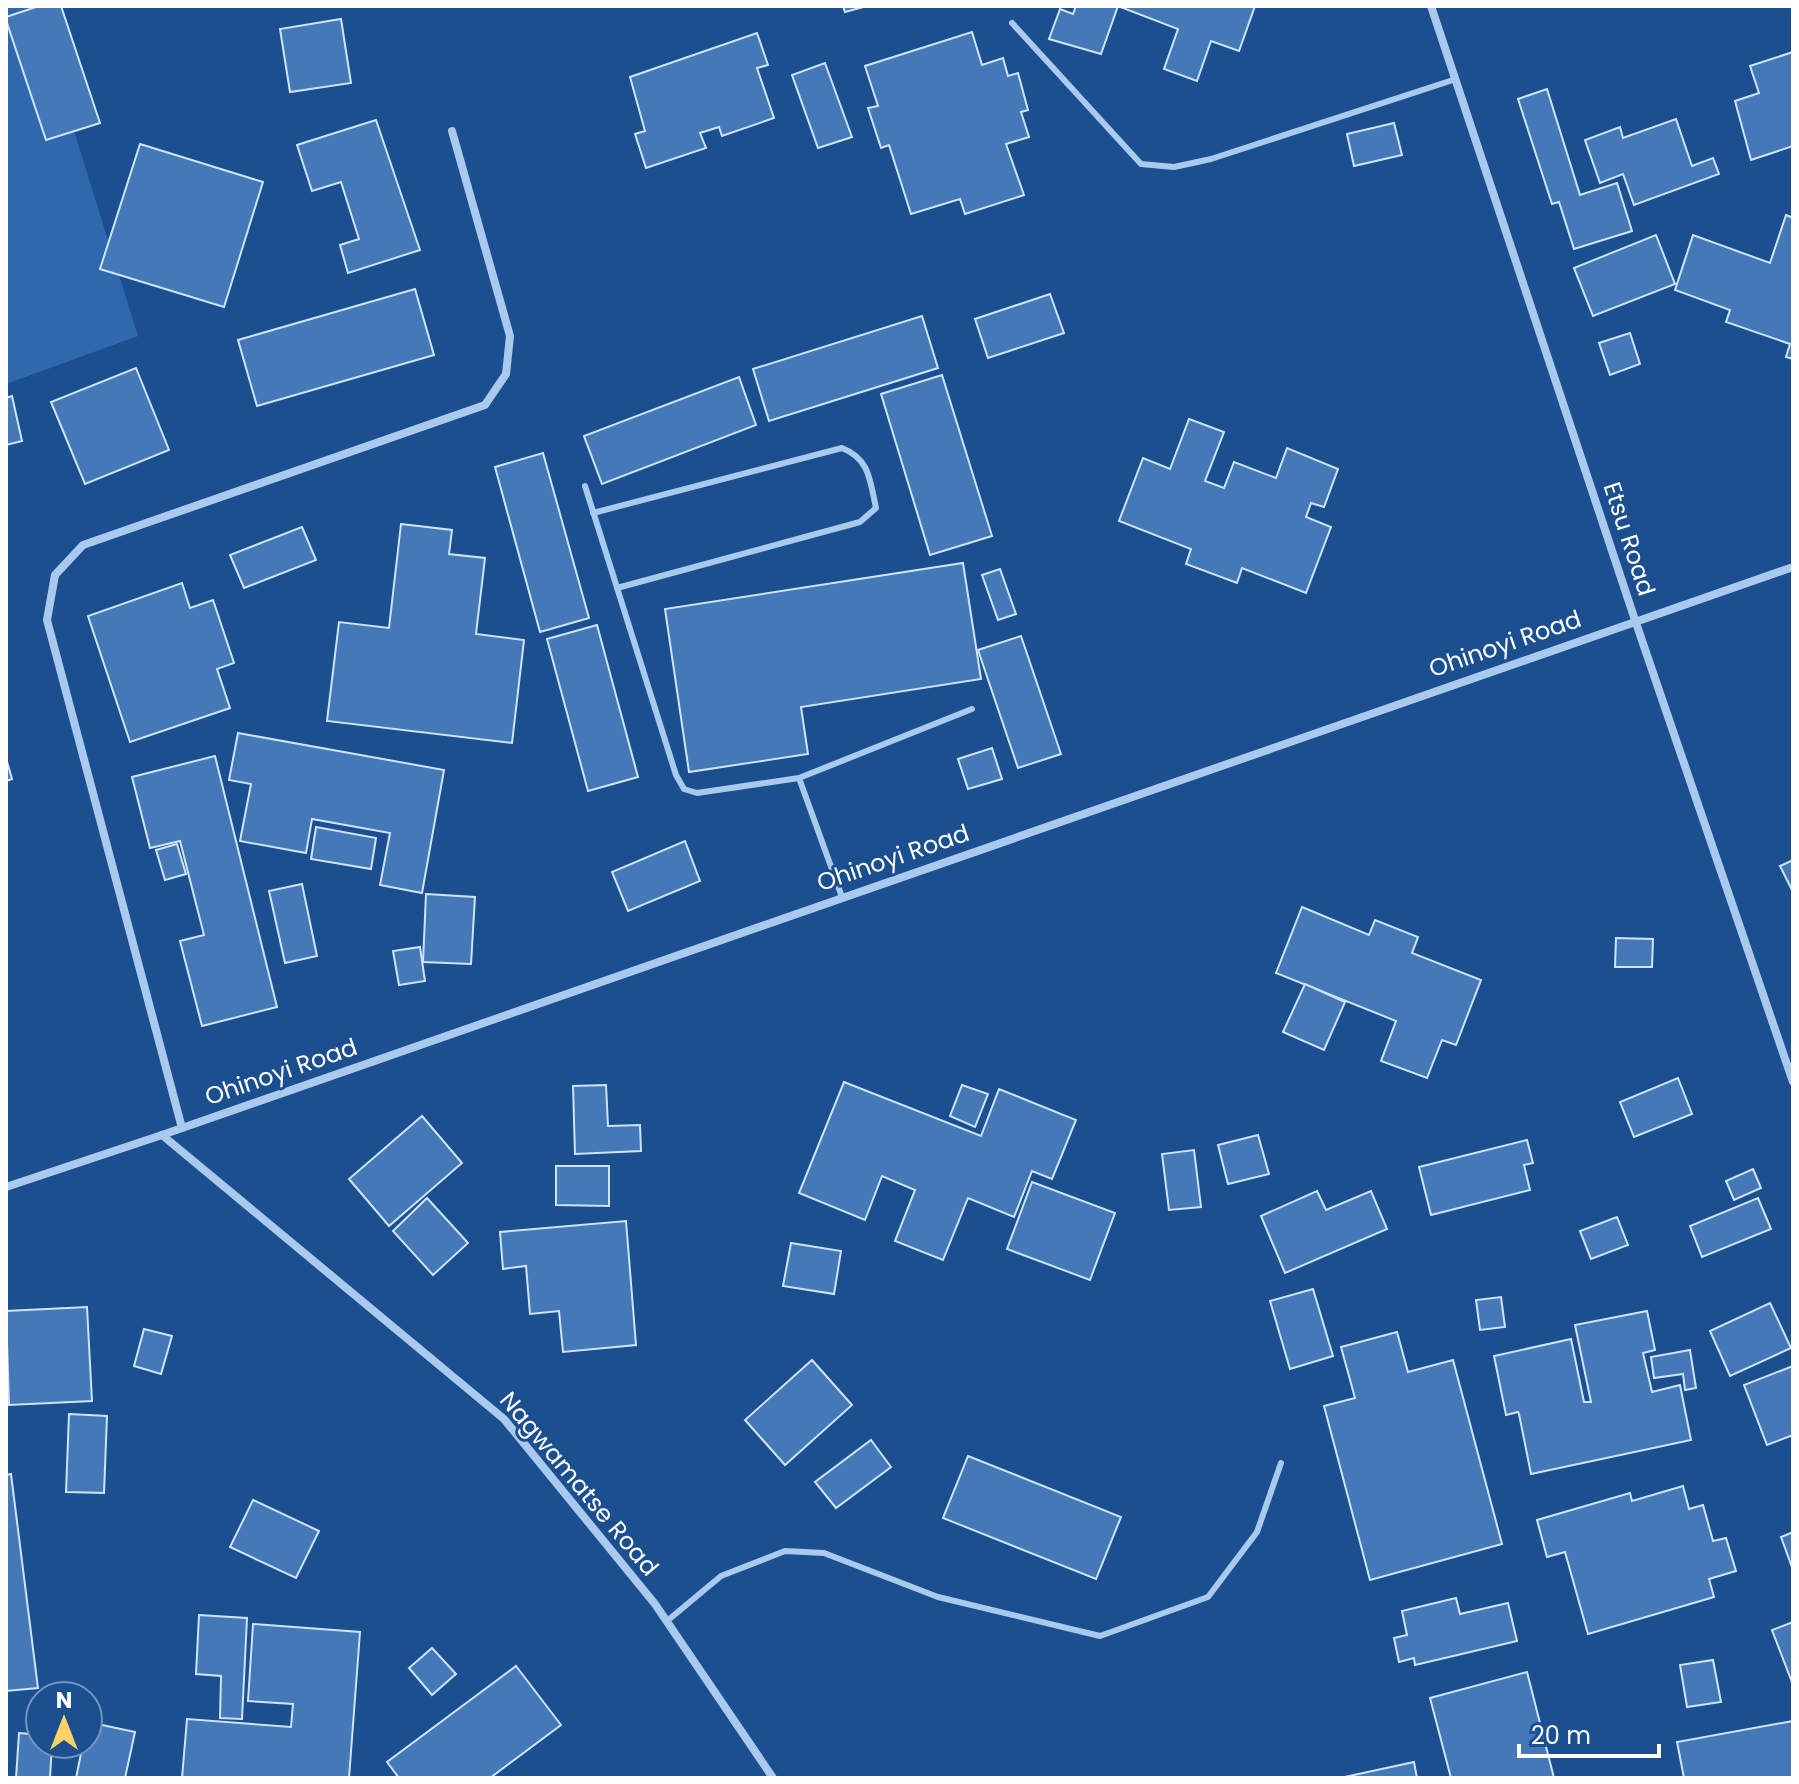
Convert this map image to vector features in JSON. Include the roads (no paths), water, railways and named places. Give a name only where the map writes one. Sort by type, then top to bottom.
[{"type":"street","name":"Etsu Road","points":[[1431,6],[1635,620],[1793,1082]]},
{"type":"street","points":[[182,1128],[47,620],[55,575],[83,545],[485,405],[506,374],[510,336],[452,131]]},
{"type":"street","name":"Ohinoyi Road","points":[[6,1187],[1793,567]]},
{"type":"street","name":"Nagwamatse Road","points":[[162,1135],[504,1419],[667,1621],[773,1778]]},
{"type":"lane","points":[[1012,23],[1141,164],[1174,167],[1211,159],[1456,79]]},
{"type":"lane","points":[[593,513],[842,448],[857,454],[867,470],[876,508],[860,522],[617,588]]},
{"type":"lane","points":[[585,486],[676,775],[684,789],[697,793],[799,778],[972,709]]},
{"type":"lane","points":[[799,778],[842,897]]},
{"type":"lane","points":[[667,1621],[721,1576],[785,1551],[824,1553],[938,1597],[1100,1636],[1208,1597],[1257,1532],[1281,1463]]}]
